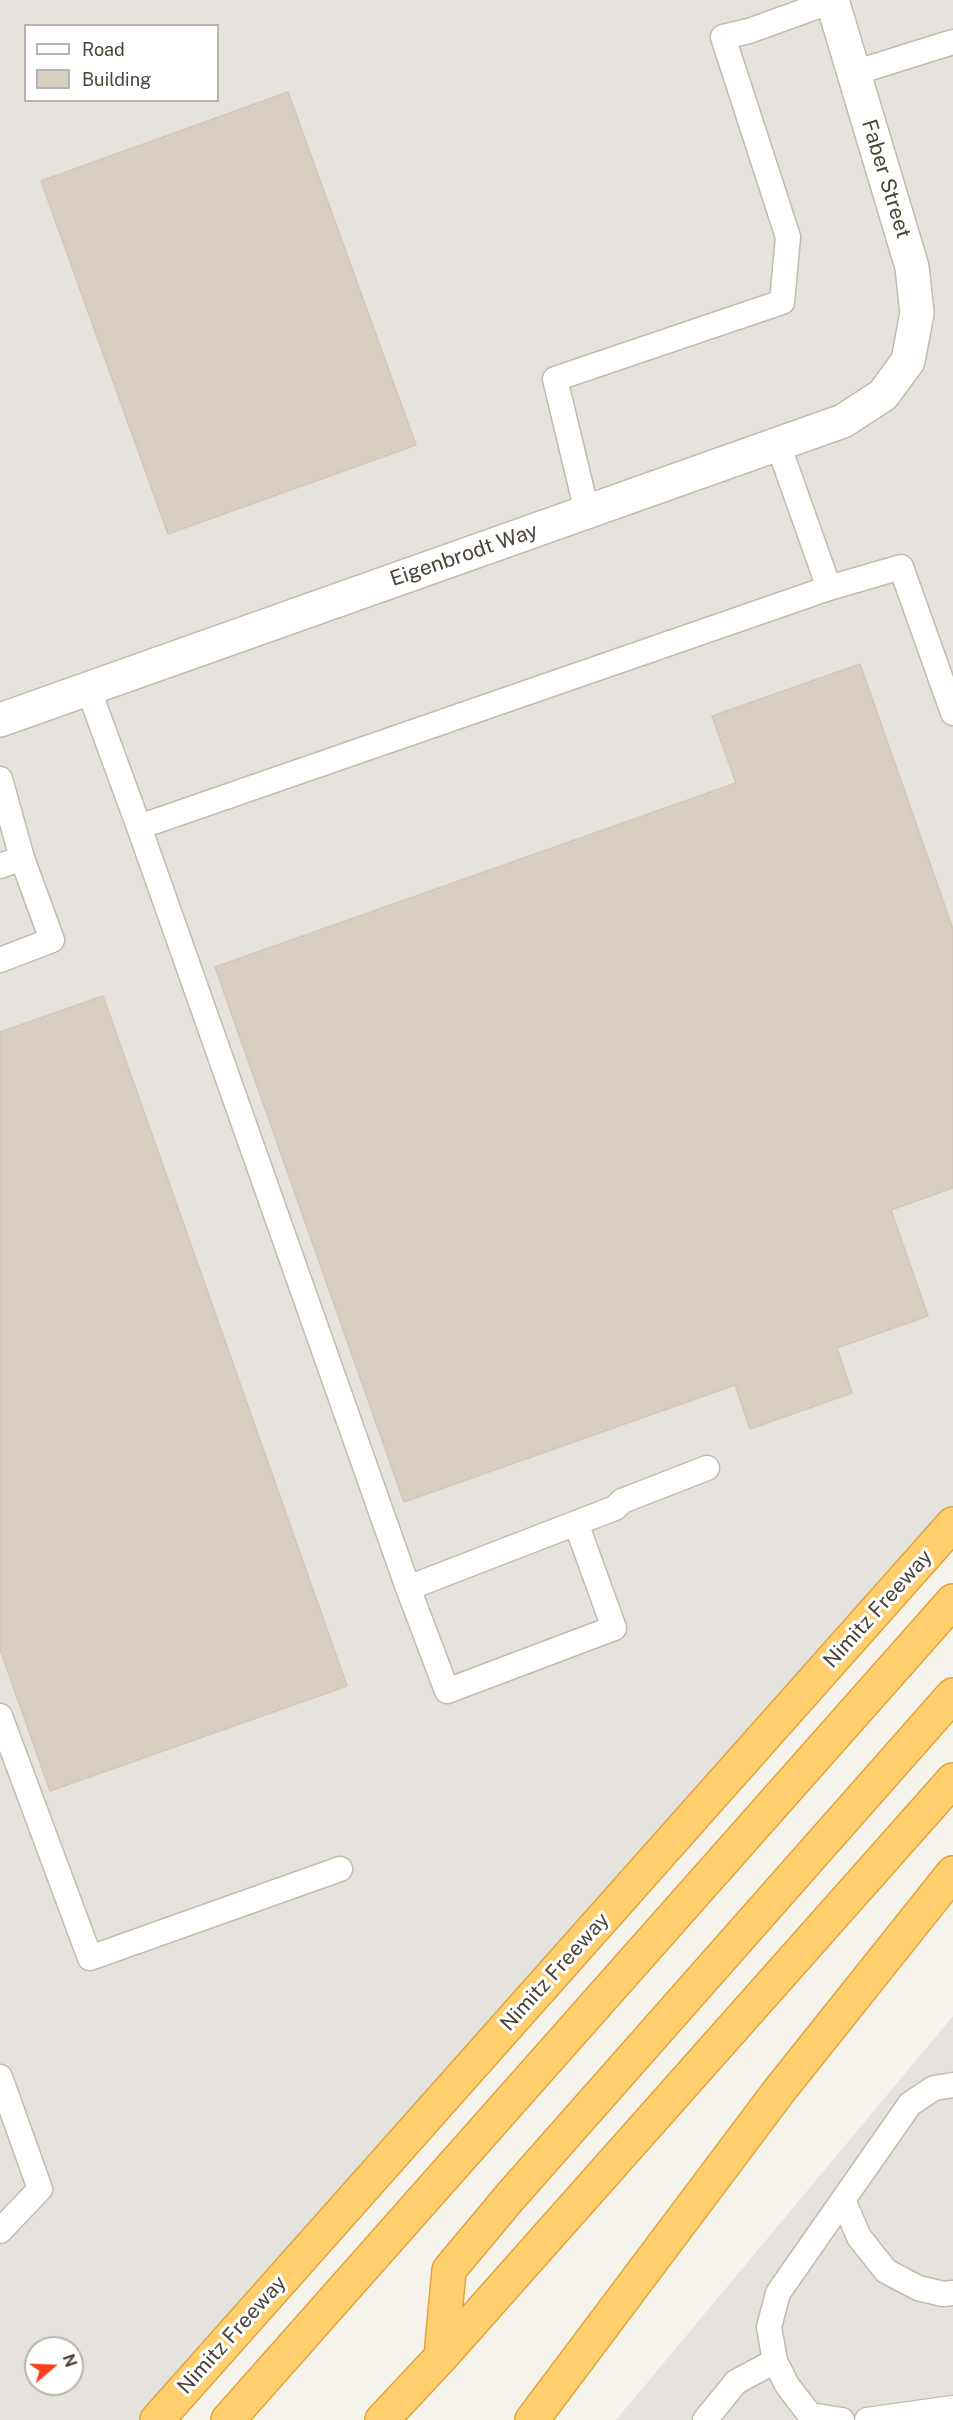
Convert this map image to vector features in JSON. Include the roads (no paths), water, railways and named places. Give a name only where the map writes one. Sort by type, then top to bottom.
[{"type":"highway","name":"Nimitz Freeway","points":[[157,2420],[953,1524]]},
{"type":"highway","points":[[228,2420],[953,1602]]},
{"type":"highway","points":[[441,2357],[449,2270],[526,2179],[953,1695]]},
{"type":"highway","points":[[382,2420],[441,2357],[953,1780]]},
{"type":"highway","points":[[532,2420],[779,2091],[953,1873]]},
{"type":"street","name":"Faber Street","points":[[832,0],[912,267],[917,313],[908,361]]},
{"type":"street","name":"Eigenbrodt Way","points":[[0,720],[843,421],[883,395],[908,361]]},
{"type":"lane","points":[[587,512],[555,379],[782,302],[788,237],[723,37],[749,31],[832,0]]},
{"type":"lane","points":[[854,73],[953,42]]},
{"type":"lane","points":[[778,444],[830,588]]},
{"type":"lane","points":[[139,826],[830,588],[901,567],[953,713]]},
{"type":"lane","points":[[88,688],[139,826],[408,1588],[447,1691],[614,1628],[576,1523]]},
{"type":"lane","points":[[0,779],[11,862],[51,940],[0,960]]},
{"type":"lane","points":[[408,1588],[615,1508],[622,1501],[707,1468]]},
{"type":"lane","points":[[0,1716],[90,1958],[340,1869]]},
{"type":"lane","points":[[0,2077],[40,2189],[0,2231]]},
{"type":"lane","points":[[842,2420],[810,2415],[787,2385],[775,2361],[769,2326],[778,2293],[910,2104],[934,2088],[953,2085]]},
{"type":"lane","points":[[843,2199],[859,2237],[886,2271],[918,2288],[943,2294],[953,2293]]},
{"type":"lane","points":[[705,2420],[736,2382],[775,2361]]},
{"type":"lane","points":[[867,2420],[953,2408]]}]
